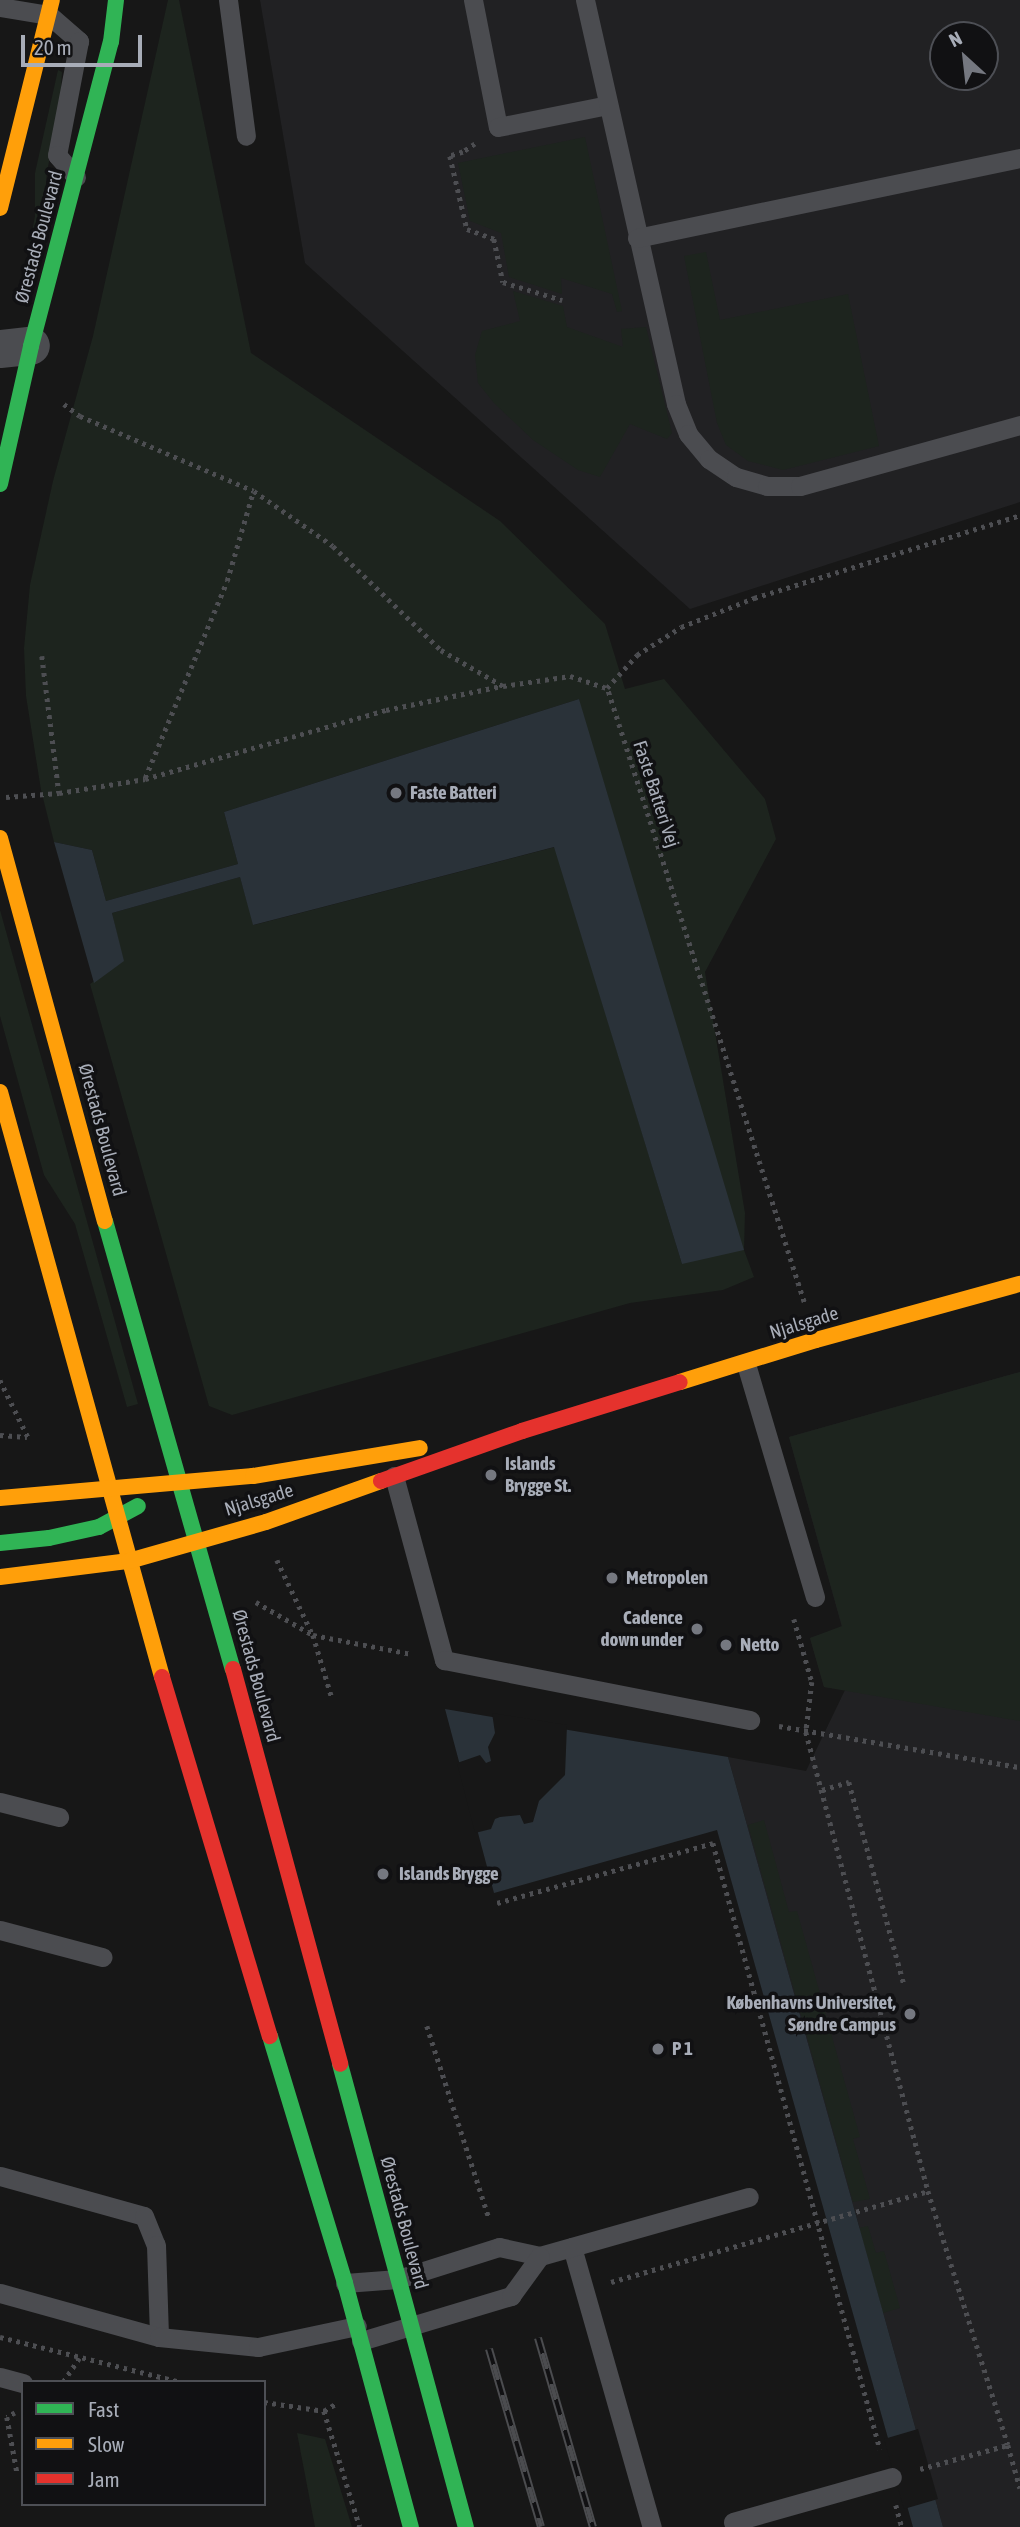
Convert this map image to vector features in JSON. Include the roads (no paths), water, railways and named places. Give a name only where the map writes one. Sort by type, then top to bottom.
[{"type":"street","name":"Ørestads Boulevard","points":[[0,484],[16,348],[76,177],[111,42],[116,0]]},
{"type":"street","points":[[0,208],[50,7]]},
{"type":"street","name":"Ørestads Boulevard","points":[[0,838],[466,2527]]},
{"type":"street","points":[[0,1092],[129,1561],[345,2283],[411,2527]]},
{"type":"street","name":"Njalsgade","points":[[0,1577],[52,1573],[129,1561],[266,1522],[522,1431],[746,1364],[816,1340],[1020,1284]]},
{"type":"street","name":"Njalsgade","points":[[0,1500],[263,1474],[522,1431]]},
{"type":"street","points":[[0,1543],[49,1538],[99,1527],[117,1518],[141,1504],[157,1485],[165,1469],[169,1450]]},
{"type":"lane","points":[[228,0],[246,136]]},
{"type":"lane","points":[[473,0],[498,127],[608,105]]},
{"type":"lane","points":[[585,0],[676,404],[688,434],[709,459],[736,477],[767,486],[800,486],[1020,425]]},
{"type":"lane","points":[[0,6],[50,7],[79,41],[57,155],[76,177]]},
{"type":"lane","points":[[637,238],[1020,158]]},
{"type":"lane","points":[[746,1364],[815,1597]]},
{"type":"lane","points":[[394,1476],[444,1660],[750,1720]]},
{"type":"lane","points":[[0,1802],[59,1817]]},
{"type":"lane","points":[[0,1930],[102,1957]]},
{"type":"lane","points":[[0,2176],[144,2216],[156,2245],[159,2337]]},
{"type":"lane","points":[[345,2283],[398,2279],[499,2247],[541,2256],[750,2197]]},
{"type":"lane","points":[[572,2247],[652,2527]]},
{"type":"lane","points":[[0,2293],[159,2337],[258,2347],[411,2328],[511,2296],[541,2256]]},
{"type":"lane","points":[[0,2377],[21,2382]]},
{"type":"lane","points":[[733,2522],[890,2478]]},
{"type":"railway","points":[[538,2338],[593,2527]]},
{"type":"railway","points":[[489,2349],[541,2527]]},
{"type":"place","name":"Faste Batteri","points":[[396,793]]},
{"type":"place","name":"Islands Brygge St.","points":[[491,1475]]},
{"type":"place","name":"Metropolen","points":[[612,1578]]},
{"type":"place","name":"Cadence down under","points":[[697,1629]]},
{"type":"place","name":"Netto","points":[[726,1645]]},
{"type":"place","name":"Islands Brygge","points":[[383,1874]]},
{"type":"place","name":"Københavns Universitet, Søndre Campus","points":[[910,2014]]},
{"type":"place","name":"P 1","points":[[658,2049]]}]
